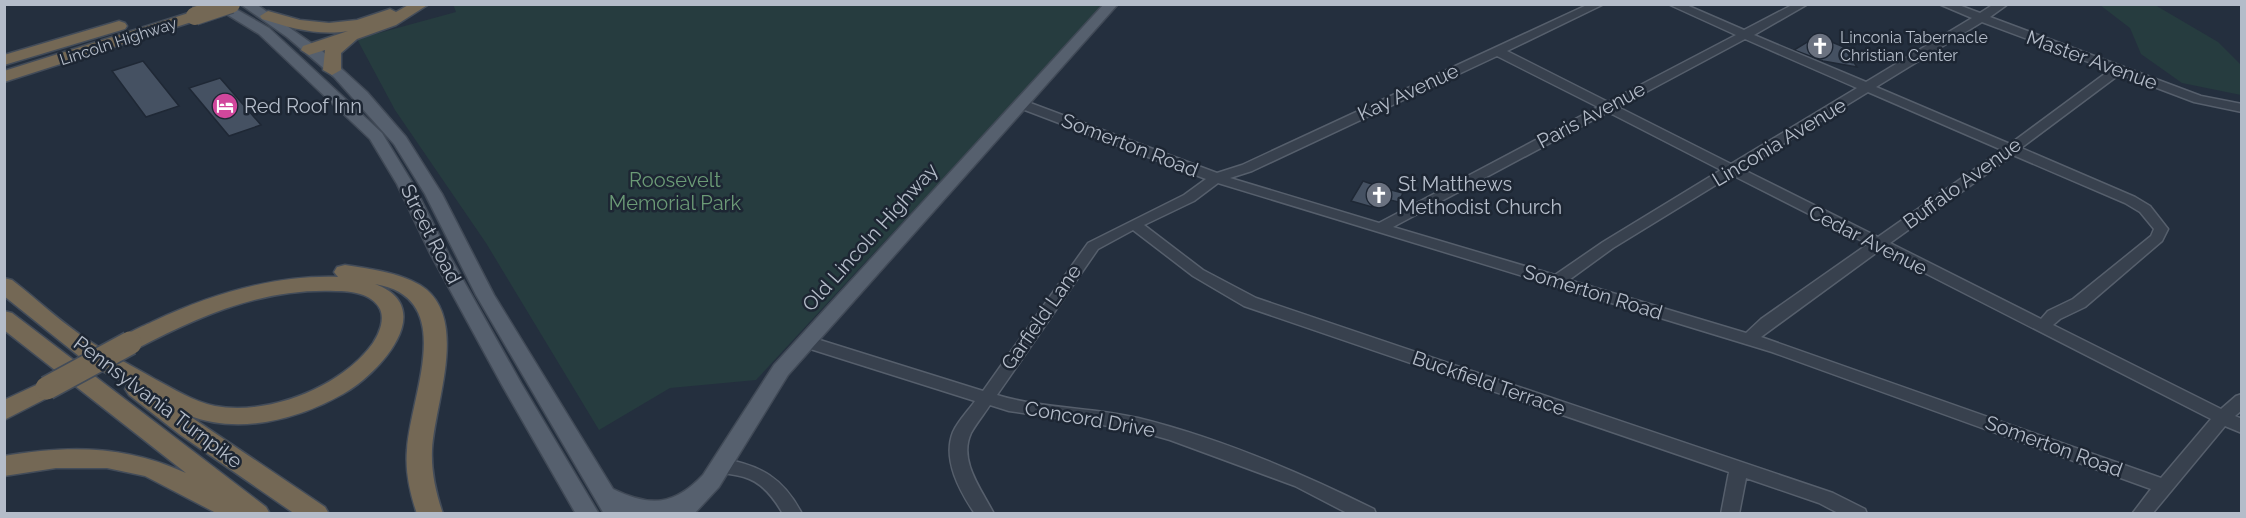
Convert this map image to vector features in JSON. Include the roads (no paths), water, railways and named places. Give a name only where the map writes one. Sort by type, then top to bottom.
[{"type":"highway","name":"Lincoln Highway","points":[[4,60],[159,14],[231,4]]},
{"type":"highway","points":[[307,48],[390,14],[407,4]]},
{"type":"highway","points":[[307,48],[357,34],[400,18],[422,4]]},
{"type":"highway","name":"Lincoln Highway","points":[[4,77],[191,10]]},
{"type":"highway","points":[[268,16],[299,26],[326,29],[360,24],[390,14]]},
{"type":"highway","points":[[332,70],[335,48],[357,34]]},
{"type":"highway","points":[[4,411],[42,384],[125,340],[195,299],[239,284],[283,275],[343,271],[378,276],[405,286],[424,300],[436,320],[437,352],[419,451],[420,478],[430,513]]},
{"type":"highway","points":[[87,350],[196,409],[227,416],[252,415],[310,399],[350,378],[370,361],[384,344],[391,329],[393,314],[387,302],[370,290],[333,283],[297,284],[259,290],[219,301],[125,340]]},
{"type":"highway","name":"Pennsylvania Turnpike","points":[[4,285],[188,428],[316,513]]},
{"type":"highway","name":"Pennsylvania Turnpike","points":[[4,318],[257,513]]},
{"type":"highway","points":[[4,397],[42,384]]},
{"type":"highway","points":[[4,466],[71,458],[128,462],[159,472],[241,513]]},
{"type":"main road","name":"Street Road","points":[[216,4],[264,31],[376,136],[405,184],[439,253],[512,385],[588,513]]},
{"type":"main road","name":"Street Road","points":[[246,4],[268,16],[332,70],[387,125],[416,163],[470,268],[611,504]]},
{"type":"main road","name":"Old Lincoln Highway","points":[[680,513],[714,475],[782,370],[1112,4]]},
{"type":"main road","points":[[288,53],[307,48]]},
{"type":"main road","points":[[611,504],[632,509],[660,510],[686,501],[714,475]]},
{"type":"street","name":"Kay Avenue","points":[[1216,178],[1247,168],[1599,4]]},
{"type":"street","points":[[1673,4],[2130,200],[2145,209],[2161,229],[2157,238],[2079,303],[2054,315],[2042,327]]},
{"type":"street","name":"Paris Avenue","points":[[1380,228],[1803,4]]},
{"type":"street","name":"Master Avenue","points":[[1944,4],[2198,99],[2241,108]]},
{"type":"street","name":"Linconia Avenue","points":[[1557,280],[1608,245],[2003,4]]},
{"type":"street","name":"Cedar Avenue","points":[[1497,51],[2241,427]]},
{"type":"street","name":"Buffalo Avenue","points":[[1749,339],[1767,323],[2118,70]]},
{"type":"street","name":"Somerton Road","points":[[1021,104],[1216,178],[1749,339],[2164,486]]},
{"type":"street","name":"Garfield Lane","points":[[985,513],[961,472],[958,447],[962,433],[985,397],[1093,246],[1189,198],[1216,178]]},
{"type":"street","name":"Buckfield Terrace","points":[[1134,224],[1198,273],[1250,302],[1826,498],[1858,513]]},
{"type":"street","name":"Concord Drive","points":[[807,342],[1032,410],[1127,423],[1174,434],[1301,481],[1367,513]]},
{"type":"street","points":[[2141,513],[2223,417],[2241,400]]},
{"type":"street","points":[[1730,513],[1739,468]]},
{"type":"street","points":[[714,475],[747,470],[760,475],[780,491],[794,513]]},
{"type":"place","name":"Linconia Tabernacle Christian Center","points":[[1820,46]]},
{"type":"place","name":"Red Roof Inn","points":[[225,106]]},
{"type":"place","name":"St Matthews Methodist Church","points":[[1379,195]]},
{"type":"park label","name":"Roosevelt Memorial Park","points":[[675,192]]}]
